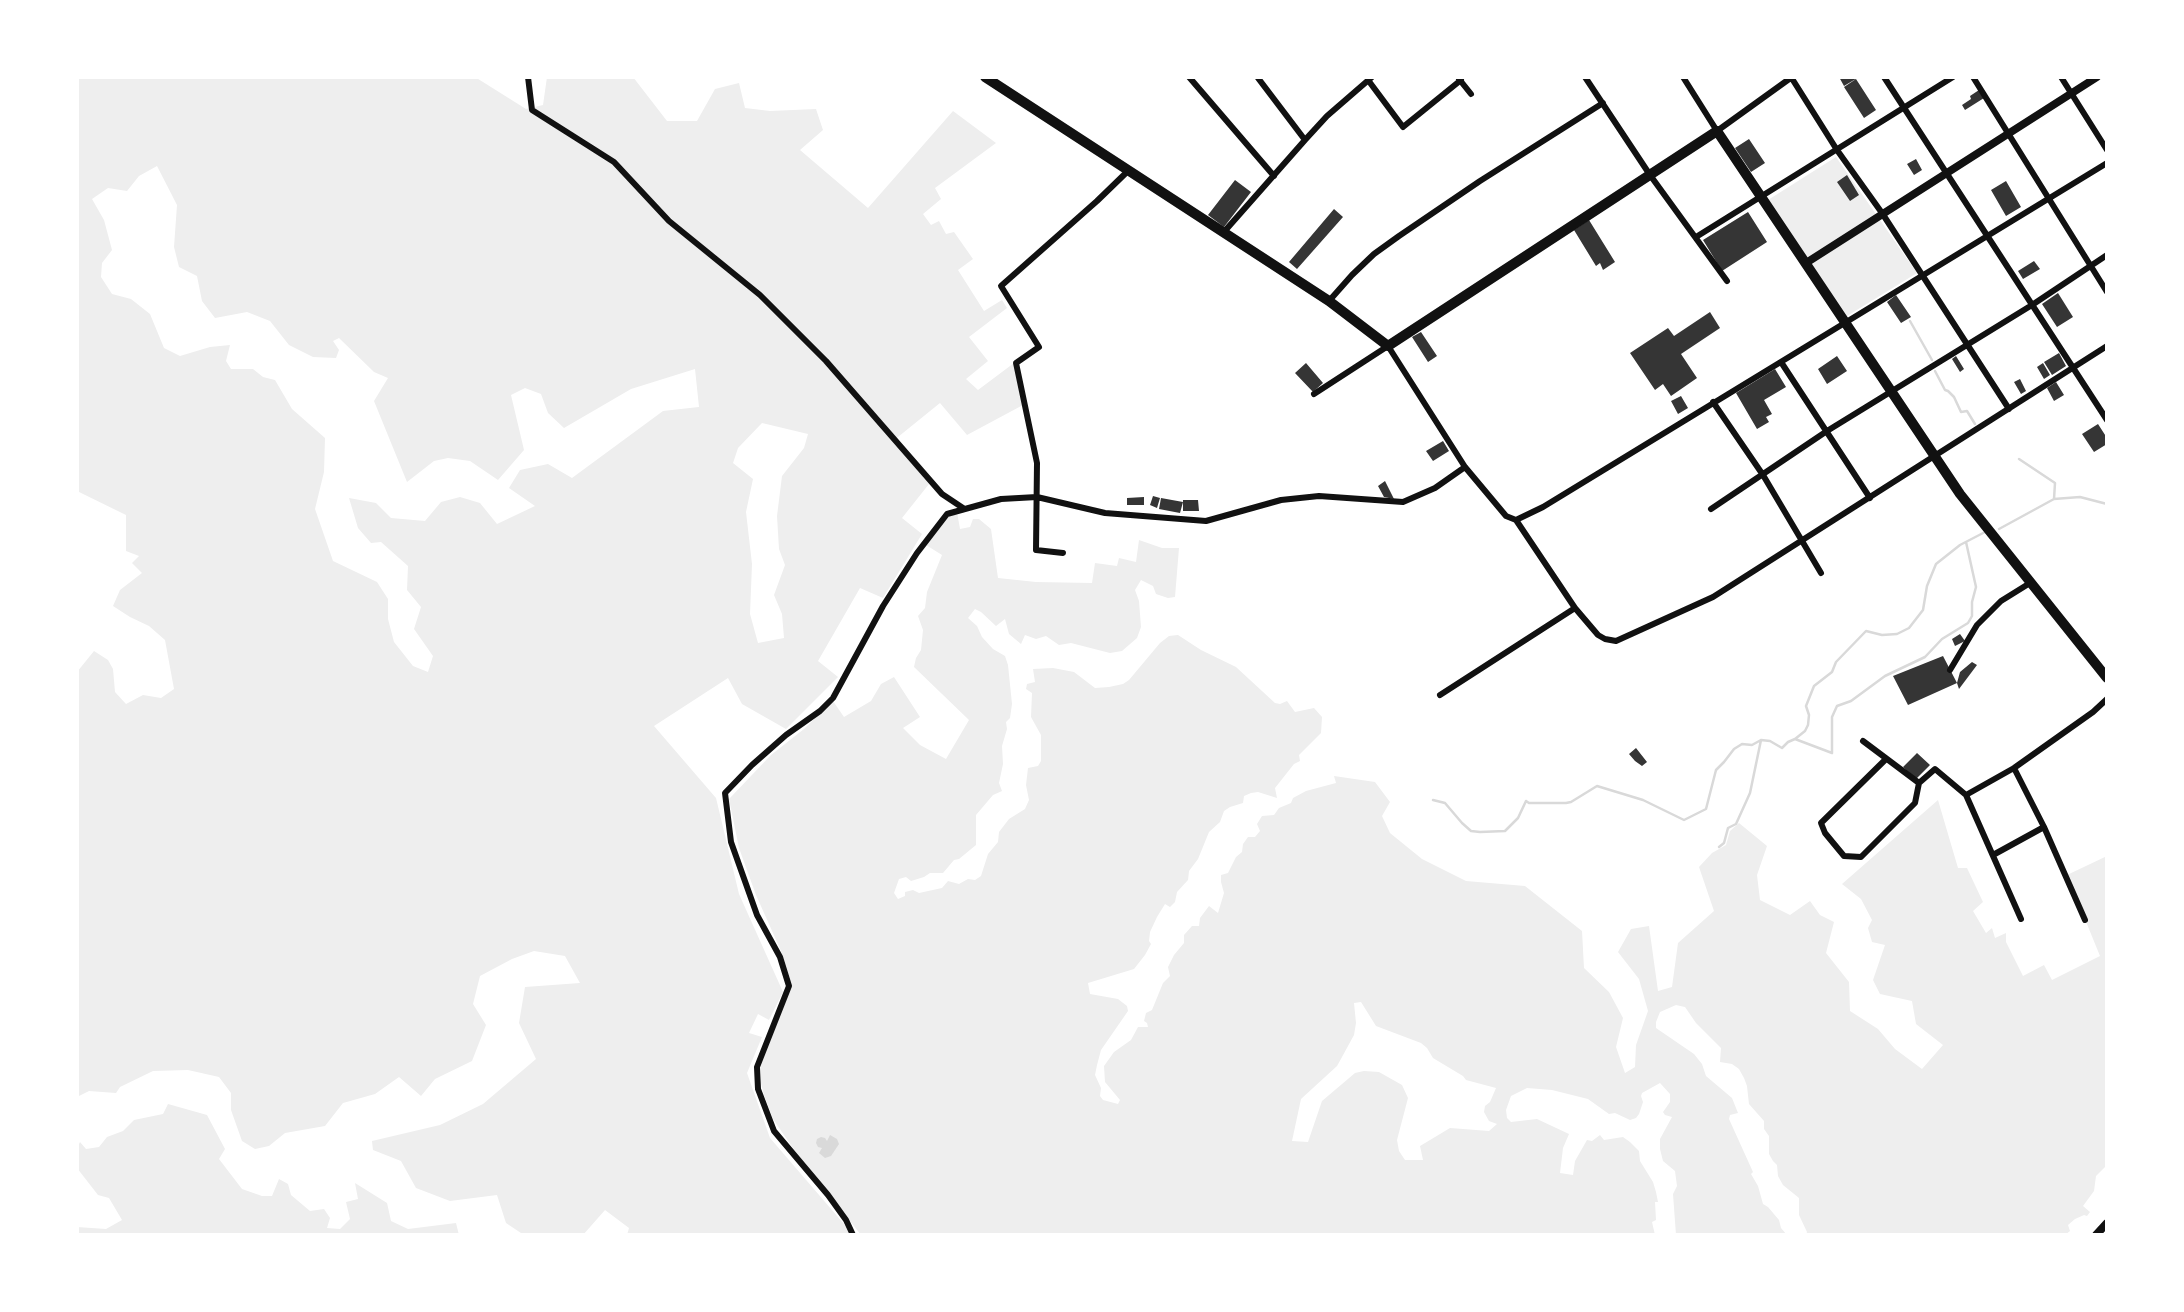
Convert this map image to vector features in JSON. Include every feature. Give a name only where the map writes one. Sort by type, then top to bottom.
[{"type":"main road","points":[[993,79],[1329,301],[1388,346],[1717,131],[1934,456],[1988,531],[2107,678]]},
{"type":"street","points":[[528,77],[532,110],[614,162],[669,222],[760,295],[826,361],[942,494],[963,508]]},
{"type":"street","points":[[1189,77],[1273,176]]},
{"type":"street","points":[[1260,77],[1258,78],[1306,140]]},
{"type":"street","points":[[1585,77],[1727,281]]},
{"type":"street","points":[[1683,77],[1717,131],[1791,77],[2009,409]]},
{"type":"street","points":[[1884,77],[2107,420]]},
{"type":"street","points":[[1696,237],[1953,77]]},
{"type":"street","points":[[1973,77],[2107,292]]},
{"type":"street","points":[[2062,77],[2107,150]]},
{"type":"street","points":[[1806,263],[2097,77]]},
{"type":"street","points":[[1223,233],[1327,116],[1370,79],[1403,127],[1459,79],[1472,94]]},
{"type":"street","points":[[1329,301],[1374,254],[1480,181],[1603,103]]},
{"type":"street","points":[[1516,520],[1544,507],[2107,163]]},
{"type":"street","points":[[1063,553],[1036,550],[1037,463],[1016,363],[1039,347],[1001,286],[1129,170]]},
{"type":"street","points":[[1711,509],[1827,431],[2107,255]]},
{"type":"street","points":[[1314,394],[1388,346],[1465,467],[1506,516],[1516,520],[1575,608],[1598,635],[1616,641],[1713,597],[2107,346]]},
{"type":"street","points":[[1781,362],[1870,498]]},
{"type":"street","points":[[1713,402],[1763,475],[1821,573]]},
{"type":"street","points":[[853,1235],[828,1195],[774,1130],[758,1090],[757,1067],[789,986],[780,957],[757,915],[731,842],[725,793],[786,734],[820,711],[833,698],[883,606],[917,553],[947,514],[1000,499],[1037,498],[1105,513],[1206,521],[1281,500],[1307,497],[1403,502],[1434,488],[1465,467]]},
{"type":"street","points":[[1950,670],[1977,625],[2001,601],[2030,583]]},
{"type":"street","points":[[1440,695],[1575,608]]},
{"type":"street","points":[[1966,796],[2014,768],[2107,699]]},
{"type":"street","points":[[1863,741],[1919,783]]},
{"type":"street","points":[[1886,759],[1821,823],[1825,833],[1844,856],[1861,857],[1915,803],[1919,783],[1935,769],[1966,796],[2021,919]]},
{"type":"street","points":[[2014,768],[2044,827],[2085,920]]},
{"type":"street","points":[[1993,855],[2044,827]]},
{"type":"street","points":[[2096,1235],[2107,1223]]},
{"type":"shaded area","points":[[77,77],[475,77],[526,109],[543,105],[547,77],[633,77],[667,121],[697,121],[715,89],[739,83],[745,108],[770,111],[816,109],[823,130],[800,150],[868,208],[953,111],[996,143],[935,188],[941,199],[923,214],[931,225],[939,221],[946,234],[954,232],[973,259],[958,270],[984,311],[1002,300],[1007,308],[969,337],[988,361],[966,379],[978,390],[1014,363],[1023,405],[967,435],[940,403],[893,441],[929,484],[902,518],[922,534],[883,598],[860,588],[818,661],[838,677],[786,729],[742,704],[728,678],[654,726],[716,798],[739,894],[783,992],[769,1020],[758,1014],[749,1033],[762,1037],[747,1073],[770,1138],[844,1224],[850,1235],[627,1235],[629,1228],[605,1210],[583,1235],[524,1235],[506,1223],[497,1195],[450,1201],[416,1188],[401,1161],[373,1150],[372,1141],[440,1125],[483,1104],[536,1059],[519,1023],[525,987],[580,983],[565,956],[534,951],[480,976],[473,1004],[486,1025],[472,1061],[435,1079],[421,1096],[399,1077],[375,1094],[343,1103],[325,1126],[285,1133],[269,1146],[255,1149],[242,1141],[231,1110],[231,1093],[219,1077],[188,1070],[153,1071],[120,1087],[116,1093],[89,1091],[77,1097],[77,672],[94,651],[108,660],[113,669],[115,692],[126,704],[143,695],[161,698],[174,689],[165,640],[149,626],[113,606],[120,590],[142,573],[132,563],[139,556],[126,551],[126,515],[77,491]],"holes":[[[157,166],[177,205],[174,247],[179,267],[197,276],[202,301],[215,318],[247,312],[270,321],[289,345],[313,357],[336,358],[339,350],[333,341],[339,338],[374,372],[388,378],[374,401],[407,482],[434,461],[448,458],[470,461],[498,480],[524,450],[511,395],[525,388],[541,394],[548,413],[564,428],[631,389],[695,369],[699,407],[663,411],[572,478],[548,464],[520,470],[509,488],[535,506],[497,524],[480,503],[460,497],[441,502],[425,521],[391,518],[376,503],[349,498],[358,528],[371,543],[381,542],[408,566],[407,590],[421,607],[414,629],[433,656],[428,672],[413,666],[394,642],[388,619],[388,599],[377,582],[333,561],[315,509],[324,472],[325,438],[292,409],[275,380],[263,377],[253,369],[231,369],[226,361],[230,345],[210,347],[180,356],[164,348],[150,314],[131,299],[112,294],[101,277],[102,263],[112,250],[104,220],[92,199],[108,188],[127,191],[139,176]],[[762,423],[808,434],[804,448],[782,476],[777,516],[779,549],[785,565],[774,595],[782,614],[784,638],[758,643],[750,614],[752,564],[746,512],[753,479],[733,463],[738,448]]]},
{"type":"shaded area","points":[[1836,157],[1917,273],[1847,316],[1768,200]]},
{"type":"shaded area","points":[[957,512],[960,529],[970,527],[973,519],[979,519],[991,529],[998,578],[1092,583],[1095,563],[1117,566],[1119,558],[1136,562],[1139,540],[1162,548],[1179,548],[1175,597],[1156,594],[1153,586],[1141,580],[1135,590],[1139,601],[1141,627],[1137,638],[1122,651],[1110,653],[1071,643],[1059,645],[1046,636],[1036,639],[1025,635],[1021,644],[1009,634],[1005,619],[996,626],[975,609],[968,618],[993,649],[1005,656],[1008,665],[1012,704],[1002,746],[1003,764],[999,783],[1002,791],[993,795],[976,815],[976,845],[954,860],[943,873],[930,873],[911,881],[906,877],[899,879],[894,893],[898,899],[905,896],[905,892],[913,890],[919,893],[942,888],[948,881],[959,884],[981,876],[988,854],[998,842],[999,832],[1009,819],[1025,809],[1029,800],[1026,785],[1028,768],[1038,766],[1041,761],[1041,735],[1031,717],[1032,693],[1026,689],[1027,684],[1035,682],[1033,669],[1053,668],[1074,672],[1095,688],[1123,684],[1160,643],[1169,636],[1178,635],[1236,667],[1275,703],[1287,701],[1295,712],[1314,708],[1322,717],[1321,733],[1299,755],[1300,761],[1294,764],[1275,788],[1277,798],[1258,792],[1251,793],[1244,796],[1243,803],[1224,811],[1220,822],[1209,832],[1198,859],[1189,871],[1188,880],[1177,892],[1175,902],[1170,907],[1165,904],[1157,917],[1150,932],[1151,944],[1134,969],[1088,983],[1090,994],[1118,999],[1127,1006],[1128,1011],[1101,1050],[1095,1075],[1103,1100],[1118,1104],[1120,1100],[1105,1082],[1104,1066],[1114,1052],[1131,1040],[1138,1027],[1148,1027],[1144,1021],[1146,1013],[1152,1010],[1163,983],[1170,976],[1168,967],[1184,943],[1184,935],[1192,926],[1199,926],[1200,918],[1209,906],[1218,913],[1224,893],[1221,875],[1228,873],[1248,837],[1255,837],[1260,831],[1257,824],[1262,816],[1274,815],[1279,808],[1291,803],[1293,798],[1306,791],[1336,783],[1334,776],[1375,782],[1390,802],[1382,816],[1390,833],[1422,859],[1466,881],[1525,886],[1582,931],[1584,968],[1609,992],[1623,1018],[1616,1047],[1625,1073],[1635,1067],[1636,1045],[1648,1011],[1639,979],[1618,952],[1631,929],[1649,926],[1658,991],[1672,987],[1678,943],[1714,911],[1699,867],[1712,853],[1726,845],[1730,831],[1739,823],[1767,846],[1757,875],[1760,900],[1790,915],[1810,901],[1820,915],[1834,922],[1826,953],[1849,982],[1850,1011],[1878,1029],[1895,1049],[1922,1069],[1943,1045],[1916,1024],[1912,1001],[1880,994],[1873,980],[1885,945],[1872,942],[1868,928],[1872,920],[1861,899],[1842,884],[1938,800],[1958,868],[1967,868],[1983,902],[1973,911],[1986,933],[1992,928],[1995,938],[2006,933],[2006,942],[2023,976],[2044,965],[2052,980],[2100,956],[2067,875],[2107,856],[2107,1165],[2096,1176],[2094,1191],[2083,1206],[2090,1212],[2068,1225],[2070,1231],[2065,1235],[1806,1235],[1799,1215],[1799,1198],[1783,1185],[1778,1176],[1777,1165],[1769,1154],[1769,1136],[1764,1129],[1764,1121],[1749,1104],[1747,1086],[1739,1069],[1732,1064],[1720,1062],[1721,1048],[1696,1023],[1685,1007],[1676,1005],[1660,1012],[1656,1028],[1694,1054],[1702,1064],[1706,1076],[1732,1098],[1738,1113],[1730,1115],[1729,1119],[1753,1172],[1751,1174],[1763,1204],[1779,1220],[1787,1235],[1676,1235],[1673,1194],[1677,1186],[1675,1171],[1663,1161],[1660,1149],[1660,1139],[1672,1117],[1663,1112],[1670,1102],[1670,1094],[1660,1083],[1642,1093],[1643,1102],[1639,1114],[1630,1120],[1615,1113],[1609,1114],[1588,1099],[1552,1090],[1527,1088],[1511,1096],[1506,1110],[1507,1118],[1511,1122],[1537,1119],[1569,1134],[1563,1148],[1560,1173],[1573,1175],[1575,1161],[1587,1140],[1592,1141],[1600,1135],[1604,1140],[1623,1137],[1630,1142],[1639,1151],[1640,1161],[1656,1192],[1656,1220],[1652,1222],[1655,1235],[861,1235],[795,1151],[773,1119],[764,1095],[761,1065],[792,985],[739,848],[729,799],[771,755],[833,701],[844,717],[871,701],[881,684],[894,677],[920,717],[903,728],[920,745],[946,759],[969,720],[914,667],[921,650],[923,630],[918,616],[925,608],[927,592],[942,555],[926,545],[947,516]],"holes":[[[1361,1002],[1376,1026],[1421,1043],[1433,1058],[1466,1080],[1496,1088],[1484,1112],[1489,1121],[1497,1124],[1489,1131],[1450,1128],[1420,1146],[1423,1160],[1405,1160],[1399,1151],[1397,1140],[1408,1098],[1402,1085],[1379,1072],[1364,1071],[1355,1073],[1322,1101],[1308,1142],[1292,1141],[1301,1099],[1337,1066],[1354,1035],[1354,1003]]]},
{"type":"shaded area","points":[[168,1104],[207,1115],[225,1149],[219,1159],[242,1189],[262,1196],[272,1196],[279,1179],[288,1184],[291,1195],[310,1211],[324,1209],[330,1218],[327,1228],[340,1229],[350,1219],[346,1202],[358,1199],[355,1183],[387,1203],[391,1221],[408,1229],[456,1223],[459,1235],[77,1235],[77,1227],[106,1229],[122,1220],[109,1198],[98,1195],[77,1168],[77,1148],[80,1142],[86,1149],[99,1147],[107,1137],[123,1131],[134,1120],[163,1114]]},
{"type":"shaded area","points":[[830,1135],[837,1139],[839,1144],[831,1156],[825,1158],[819,1153],[822,1148],[816,1143],[821,1137],[827,1141]]},
{"type":"building","points":[[1839,77],[1859,77],[1844,86]]},
{"type":"building","points":[[1856,79],[1876,110],[1864,118],[1844,87]]},
{"type":"building","points":[[1979,90],[1984,98],[1965,110],[1962,105]]},
{"type":"building","points":[[1749,139],[1765,163],[1751,172],[1735,148]]},
{"type":"building","points":[[1916,159],[1922,170],[1914,175],[1907,164]]},
{"type":"building","points":[[1847,175],[1859,195],[1850,201],[1837,182]]},
{"type":"building","points":[[1235,180],[1251,192],[1224,227],[1208,215]]},
{"type":"building","points":[[2006,181],[2021,207],[2006,216],[1991,190]]},
{"type":"building","points":[[1334,209],[1343,217],[1297,269],[1289,262]]},
{"type":"building","points":[[1748,212],[1767,242],[1722,271],[1703,240]]},
{"type":"building","points":[[1589,220],[1615,262],[1603,270],[1600,263],[1596,266],[1574,230]]},
{"type":"building","points":[[2034,261],[2040,269],[2023,279],[2018,271]]},
{"type":"building","points":[[2058,293],[2073,317],[2057,327],[2042,304]]},
{"type":"building","points":[[1896,295],[1911,317],[1901,323],[1887,302]]},
{"type":"building","points":[[1710,312],[1720,328],[1681,354],[1697,378],[1671,396],[1663,384],[1655,390],[1630,353],[1668,328],[1674,336]]},
{"type":"building","points":[[1421,332],[1437,356],[1428,362],[1412,337]]},
{"type":"building","points":[[2059,353],[2066,366],[2052,375],[2044,362]]},
{"type":"building","points":[[1837,356],[1847,371],[1827,384],[1818,369]]},
{"type":"building","points":[[1956,356],[1964,369],[1960,372],[1952,359]]},
{"type":"building","points":[[1306,363],[1323,383],[1313,392],[1295,373]]},
{"type":"building","points":[[2043,363],[2050,375],[2044,379],[2037,367]]},
{"type":"building","points":[[1775,369],[1786,387],[1764,400],[1772,414],[1766,417],[1769,422],[1757,429],[1736,393]]},
{"type":"building","points":[[2020,379],[2026,391],[2021,394],[2014,382]]},
{"type":"building","points":[[2056,382],[2064,395],[2054,401],[2047,388]]},
{"type":"building","points":[[1681,396],[1688,408],[1678,414],[1671,401]]},
{"type":"building","points":[[2098,424],[2107,438],[2107,444],[2094,452],[2082,434]]},
{"type":"building","points":[[1443,441],[1449,451],[1433,461],[1426,451]]},
{"type":"building","points":[[1385,481],[1394,499],[1384,497],[1378,486]]},
{"type":"building","points":[[1153,496],[1160,498],[1157,508],[1150,505]]},
{"type":"building","points":[[1144,497],[1144,505],[1127,505],[1127,498]]},
{"type":"building","points":[[1161,498],[1183,502],[1180,513],[1159,509]]},
{"type":"building","points":[[1183,500],[1198,500],[1199,511],[1183,511]]},
{"type":"building","points":[[1960,634],[1965,641],[1955,646],[1952,639]]},
{"type":"building","points":[[1943,656],[1957,683],[1908,705],[1893,676]]},
{"type":"building","points":[[1972,662],[1977,665],[1959,689],[1957,683],[1960,672]]},
{"type":"building","points":[[1636,748],[1647,762],[1642,766],[1629,754]]},
{"type":"building","points":[[1917,753],[1930,765],[1916,779],[1903,767]]},
{"type":"waterway","points":[[1910,321],[1932,360]]},
{"type":"waterway","points":[[1935,371],[1945,390],[1954,397],[1961,412],[1967,411],[1975,424]]},
{"type":"waterway","points":[[2019,459],[2055,483],[2054,499]]},
{"type":"waterway","points":[[1999,529],[2054,499],[2080,497],[2107,504]]},
{"type":"waterway","points":[[1795,739],[1808,725],[1806,706],[1814,686],[1832,672],[1836,662],[1866,631],[1882,635],[1897,634],[1909,628],[1923,610],[1927,586],[1936,564],[1960,545],[1985,532]]},
{"type":"waterway","points":[[1719,847],[1724,843],[1728,828],[1736,824],[1750,793],[1761,740],[1770,741],[1782,748],[1795,739],[1832,753],[1832,717],[1837,706],[1851,701],[1885,676],[1925,657],[1942,639],[1968,623],[1972,616],[1976,587],[1966,542]]},
{"type":"waterway","points":[[1433,800],[1445,803],[1471,831],[1480,832],[1505,831],[1518,818],[1526,801],[1571,802],[1597,786],[1643,800],[1684,820],[1706,809],[1716,770],[1734,749],[1742,744],[1752,745],[1761,740]]}]
